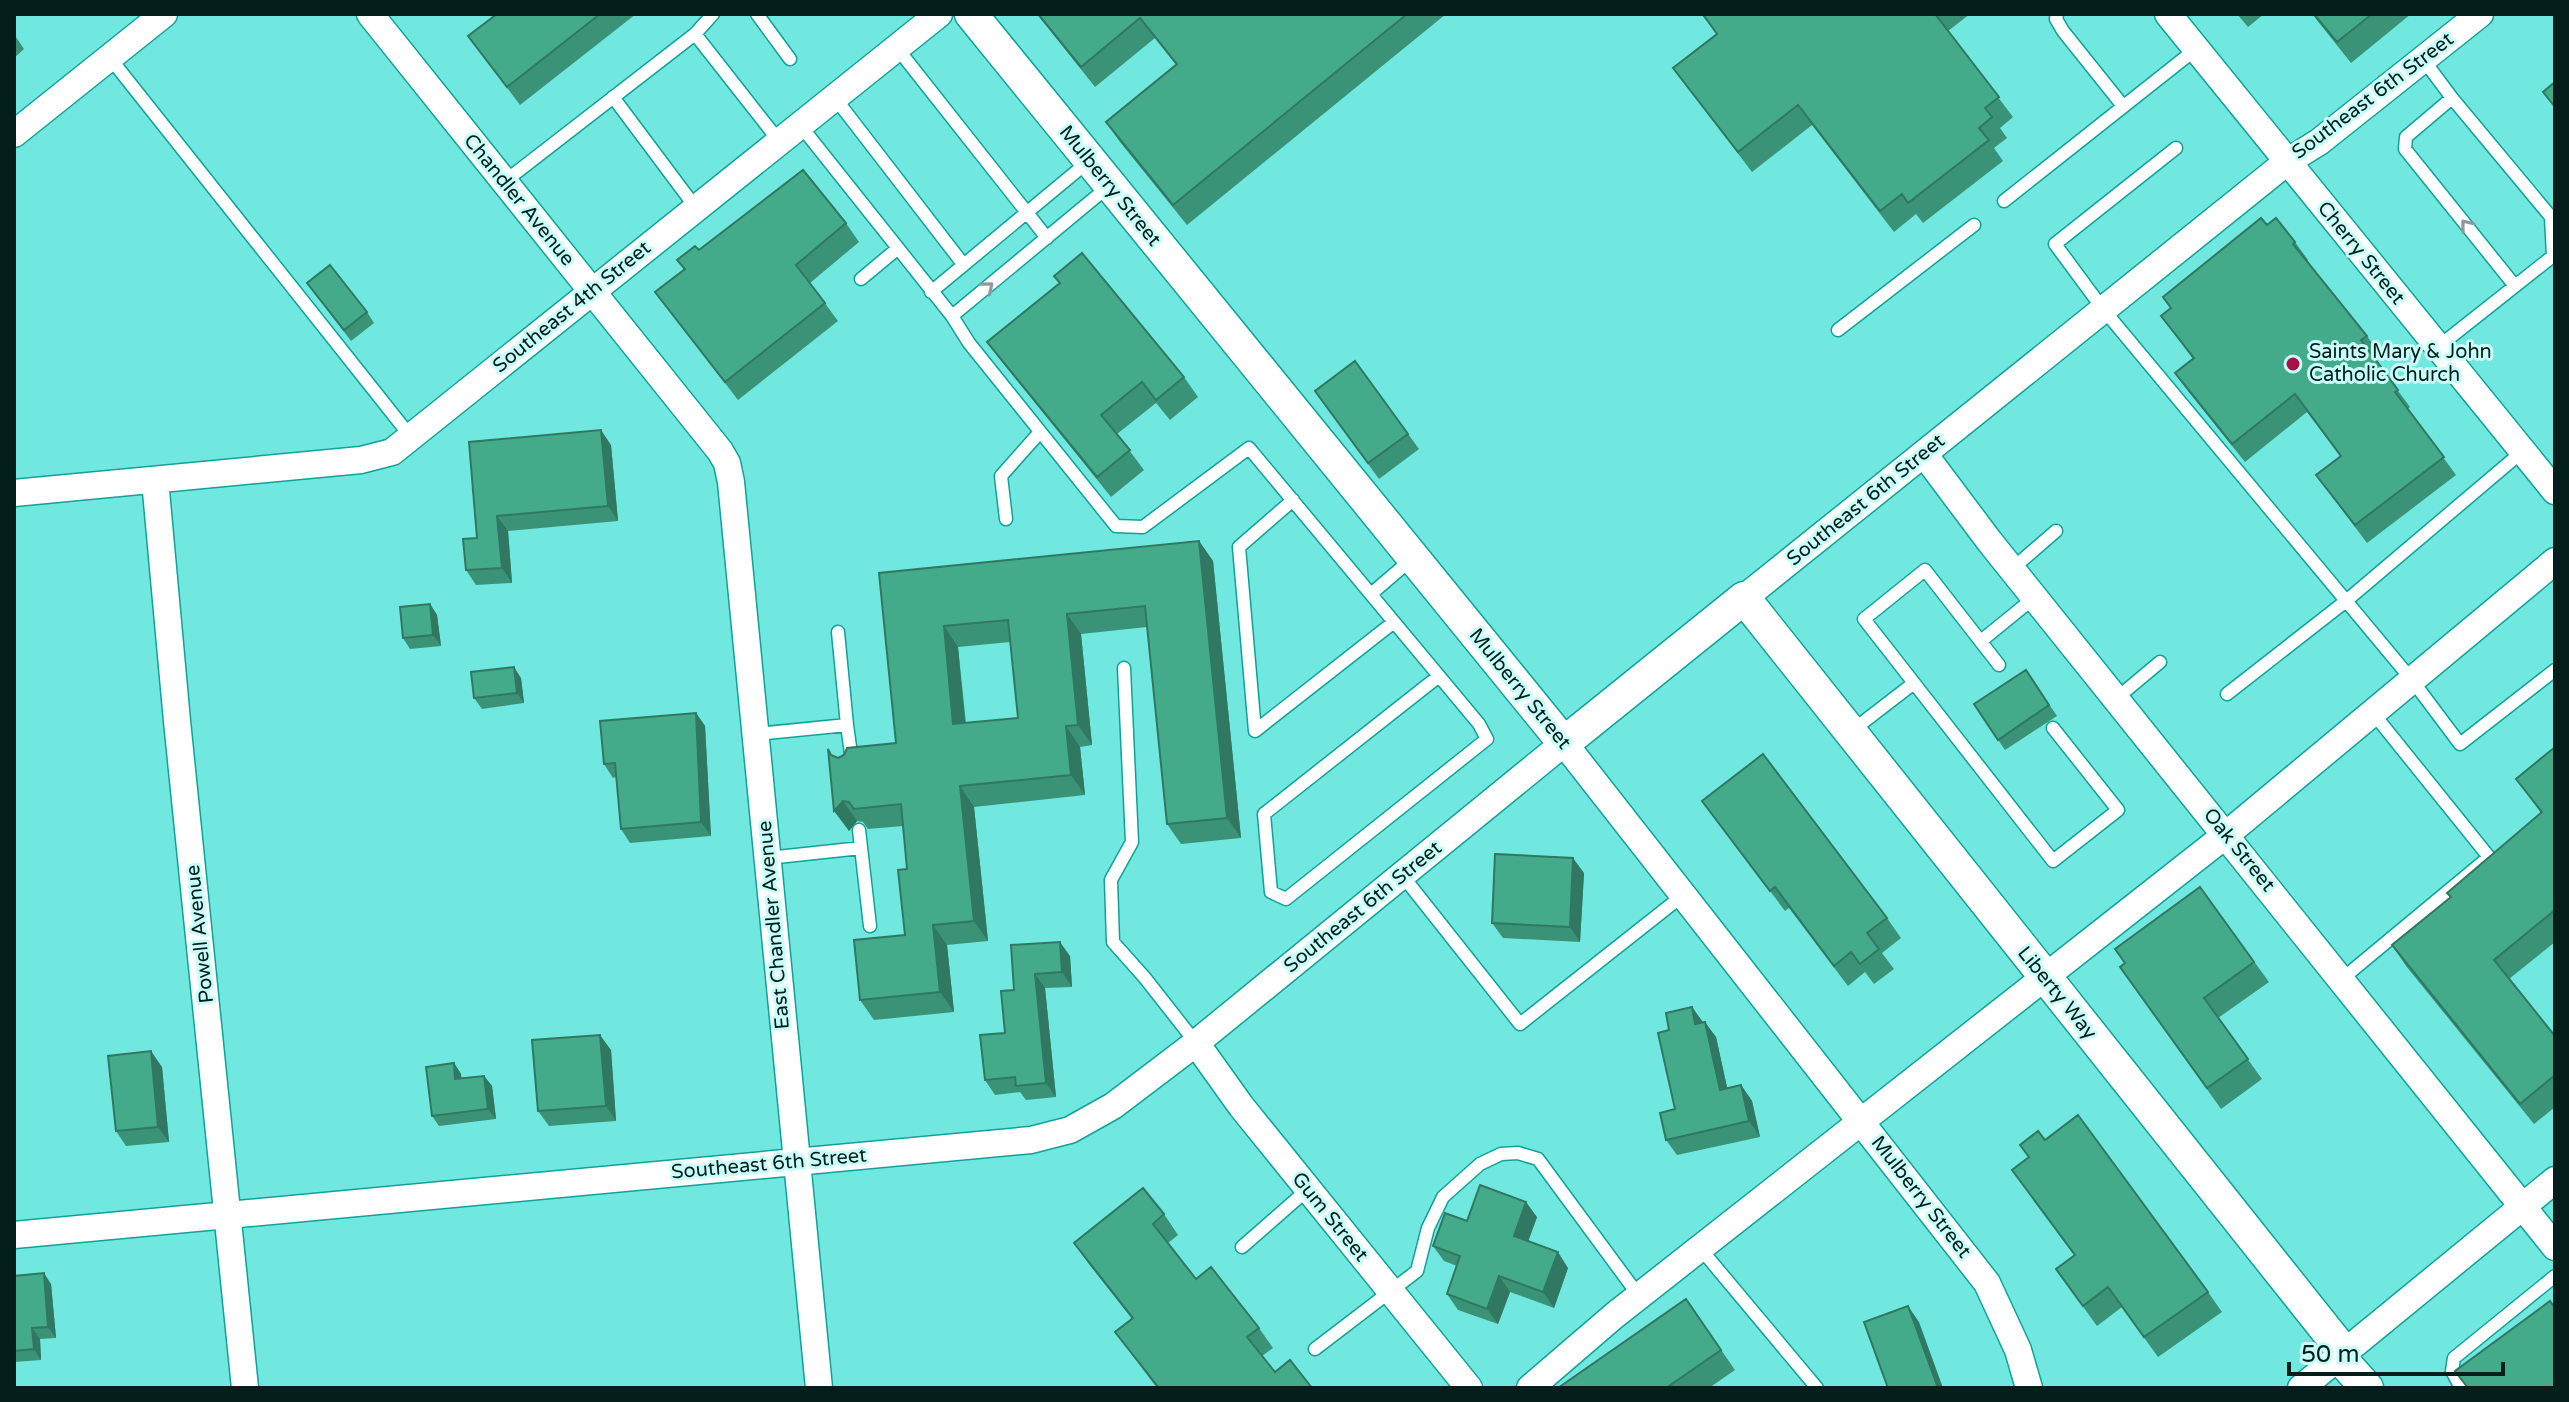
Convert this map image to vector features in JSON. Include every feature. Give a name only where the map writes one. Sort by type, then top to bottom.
[{"type":"street","points":[[14,134],[164,14]]},
{"type":"street","name":"Southeast 4th Street","points":[[14,493],[372,458],[392,452],[939,14]]},
{"type":"street","name":"Mulberry Street","points":[[971,14],[1564,743],[1862,1120],[1987,1283],[2018,1350],[2029,1388]]},
{"type":"street","name":"Cherry Street","points":[[2168,14],[2555,491]]},
{"type":"street","name":"Southeast 6th Street","points":[[14,1235],[1031,1140],[1070,1130],[1113,1106],[1196,1043],[2103,309],[2480,14]]},
{"type":"street","name":"Chandler Avenue","points":[[375,16],[727,463]]},
{"type":"street","name":"Oak Street","points":[[1924,454],[2012,569],[2555,1247]]},
{"type":"street","name":"East Chandler Avenue","points":[[727,463],[819,1388]]},
{"type":"street","name":"Powell Avenue","points":[[155,480],[245,1388]]},
{"type":"street","points":[[1530,1388],[1639,1296],[2227,834],[2555,561]]},
{"type":"street","name":"Liberty Way","points":[[1744,598],[2339,1346],[2340,1358],[2367,1388]]},
{"type":"street","name":"Gum Street","points":[[1196,1043],[1307,1190],[1469,1388]]},
{"type":"street","points":[[2301,1388],[2555,1180]]},
{"type":"lane","points":[[504,182],[695,34],[713,14]]},
{"type":"lane","points":[[757,14],[790,59]]},
{"type":"lane","points":[[2057,14],[2056,19],[2063,31],[2123,106]]},
{"type":"lane","points":[[695,34],[897,249],[1116,526],[1143,527],[1249,448],[1293,500],[1479,724],[1487,739],[1286,899],[1271,892],[1264,814],[1439,676]]},
{"type":"lane","points":[[897,48],[1047,238]]},
{"type":"lane","points":[[2004,201],[2196,49]]},
{"type":"lane","points":[[110,58],[411,437]]},
{"type":"lane","points":[[2423,59],[2551,217],[2553,256],[2438,347]]},
{"type":"lane","points":[[613,97],[696,208]]},
{"type":"lane","points":[[835,98],[963,264]]},
{"type":"lane","points":[[2452,98],[2406,137],[2405,149],[2515,286]]},
{"type":"lane","points":[[2176,148],[2055,244],[2103,309],[2412,680],[2460,744],[2555,670]]},
{"type":"lane","points":[[931,292],[1026,214],[1100,173]]},
{"type":"lane","points":[[952,316],[1047,238],[1100,173]]},
{"type":"lane","points":[[1838,330],[1974,225]]},
{"type":"lane","points":[[861,279],[897,249]]},
{"type":"lane","points":[[1006,519],[1001,476],[1040,432]]},
{"type":"lane","points":[[2227,694],[2346,601],[2523,451]]},
{"type":"lane","points":[[1293,500],[1239,547],[1255,731],[1394,622]]},
{"type":"lane","points":[[2012,569],[2056,531]]},
{"type":"lane","points":[[1371,594],[1413,558]]},
{"type":"lane","points":[[1999,665],[1925,570],[1864,619],[2053,861],[2118,810],[2053,728]]},
{"type":"lane","points":[[1981,641],[2035,597]]},
{"type":"lane","points":[[838,632],[852,769]]},
{"type":"lane","points":[[2117,698],[2160,662]]},
{"type":"lane","points":[[1124,668],[1132,842],[1111,880],[1113,942],[1196,1043]]},
{"type":"lane","points":[[1850,732],[1914,683]]},
{"type":"lane","points":[[2342,979],[2489,857],[2373,713]]},
{"type":"lane","points":[[756,734],[847,725]]},
{"type":"lane","points":[[859,830],[870,926]]},
{"type":"lane","points":[[768,858],[861,848]]},
{"type":"lane","points":[[1402,875],[1520,1024],[1682,896]]},
{"type":"lane","points":[[1315,1349],[1417,1271],[1428,1228],[1443,1197],[1480,1164],[1501,1154],[1518,1153],[1538,1159],[1639,1296]]},
{"type":"lane","points":[[1242,1247],[1307,1190]]},
{"type":"lane","points":[[1700,1248],[1817,1388]]},
{"type":"lane","points":[[2461,1388],[2452,1371],[2454,1358],[2555,1276]]},
{"type":"building","points":[[497,14],[600,14],[507,87],[468,36]]},
{"type":"building","points":[[1038,14],[1407,14],[1173,205],[1106,122],[1177,64],[1140,18],[1081,67]]},
{"type":"building","points":[[1703,14],[1935,14],[1999,97],[1985,108],[1992,117],[1979,128],[1989,140],[1908,203],[1902,194],[1880,211],[1798,105],[1738,152],[1673,68],[1717,34]]},
{"type":"building","points":[[2314,14],[2372,14],[2337,42]]},
{"type":"building","points":[[2555,82],[2555,107],[2543,92]]},
{"type":"building","points":[[803,170],[846,223],[796,265],[825,303],[725,382],[655,292],[685,269],[677,260],[695,246],[699,250]]},
{"type":"building","points":[[2261,218],[2267,225],[2276,218],[2295,242],[2293,244],[2367,336],[2361,340],[2444,457],[2355,525],[2316,475],[2341,456],[2295,394],[2232,444],[2175,373],[2194,358],[2161,316],[2171,308],[2163,297]]},
{"type":"building","points":[[1082,253],[1184,377],[1156,400],[1142,382],[1101,415],[1130,450],[1097,477],[987,342],[1060,283],[1054,276]]},
{"type":"building","points":[[330,265],[367,312],[344,330],[307,283]]},
{"type":"building","points":[[1355,361],[1408,434],[1368,463],[1315,391]]},
{"type":"building","points":[[601,430],[608,506],[497,516],[502,568],[466,570],[463,539],[477,538],[469,442]]},
{"type":"building","points":[[1199,541],[1227,818],[1167,824],[1145,606],[1067,614],[1078,725],[1066,726],[1071,775],[960,786],[974,921],[933,925],[940,992],[860,1000],[854,940],[905,935],[898,870],[907,869],[901,804],[854,809],[849,802],[843,801],[834,811],[828,749],[831,755],[838,758],[844,755],[847,748],[896,743],[879,573]],"holes":[[[1008,620],[1018,718],[953,724],[944,626]]]},
{"type":"building","points":[[430,604],[433,635],[403,638],[400,607]]},
{"type":"building","points":[[514,667],[517,693],[474,698],[471,672]]},
{"type":"building","points":[[2026,670],[2049,705],[1998,740],[1974,704]]},
{"type":"building","points":[[696,713],[701,822],[621,829],[615,763],[604,764],[600,721]]},
{"type":"building","points":[[2555,747],[2555,910],[2494,960],[2555,1036],[2555,1075],[2520,1104],[2392,945],[2451,897],[2447,893],[2542,812],[2516,779]]},
{"type":"building","points":[[1763,754],[1887,918],[1867,933],[1879,949],[1860,964],[1851,952],[1834,966],[1775,887],[1770,891],[1702,801]]},
{"type":"building","points":[[1495,854],[1573,858],[1570,927],[1492,923]]},
{"type":"building","points":[[2200,887],[2254,962],[2204,998],[2248,1059],[2207,1088],[2120,967],[2125,963],[2115,949]]},
{"type":"building","points":[[1060,942],[1062,972],[1035,974],[1046,1083],[1016,1086],[1015,1077],[985,1080],[980,1035],[1005,1033],[1001,991],[1014,990],[1011,945]]},
{"type":"building","points":[[1692,1007],[1695,1024],[1705,1022],[1720,1090],[1741,1085],[1749,1121],[1666,1140],[1660,1113],[1675,1109],[1658,1033],[1669,1030],[1666,1013]]},
{"type":"building","points":[[600,1035],[606,1106],[538,1111],[532,1040]]},
{"type":"building","points":[[151,1051],[158,1127],[116,1131],[108,1056]]},
{"type":"building","points":[[454,1063],[455,1079],[484,1076],[488,1109],[432,1116],[426,1067]]},
{"type":"building","points":[[2078,1115],[2208,1292],[2144,1337],[2108,1287],[2083,1306],[2056,1269],[2075,1255],[2012,1170],[2029,1157],[2020,1145],[2038,1131],[2045,1140]]},
{"type":"building","points":[[1480,1185],[1526,1202],[1514,1236],[1558,1252],[1543,1292],[1499,1276],[1487,1309],[1447,1294],[1460,1256],[1433,1246],[1445,1213],[1467,1221]]},
{"type":"building","points":[[1143,1188],[1164,1214],[1153,1224],[1196,1279],[1211,1267],[1259,1328],[1247,1337],[1275,1372],[1290,1360],[1312,1388],[1159,1388],[1115,1332],[1133,1318],[1074,1243]]},
{"type":"building","points":[[44,1273],[48,1327],[32,1328],[34,1349],[14,1351],[14,1276]]},
{"type":"building","points":[[1686,1299],[1721,1350],[1666,1388],[1558,1388]]},
{"type":"building","points":[[2550,1301],[2555,1308],[2555,1388],[2468,1388],[2455,1371]]},
{"type":"building","points":[[1908,1306],[1938,1388],[1888,1388],[1864,1322]]},
{"type":"place","name":"Saints Mary & John Catholic Church","points":[[2293,364]]}]
